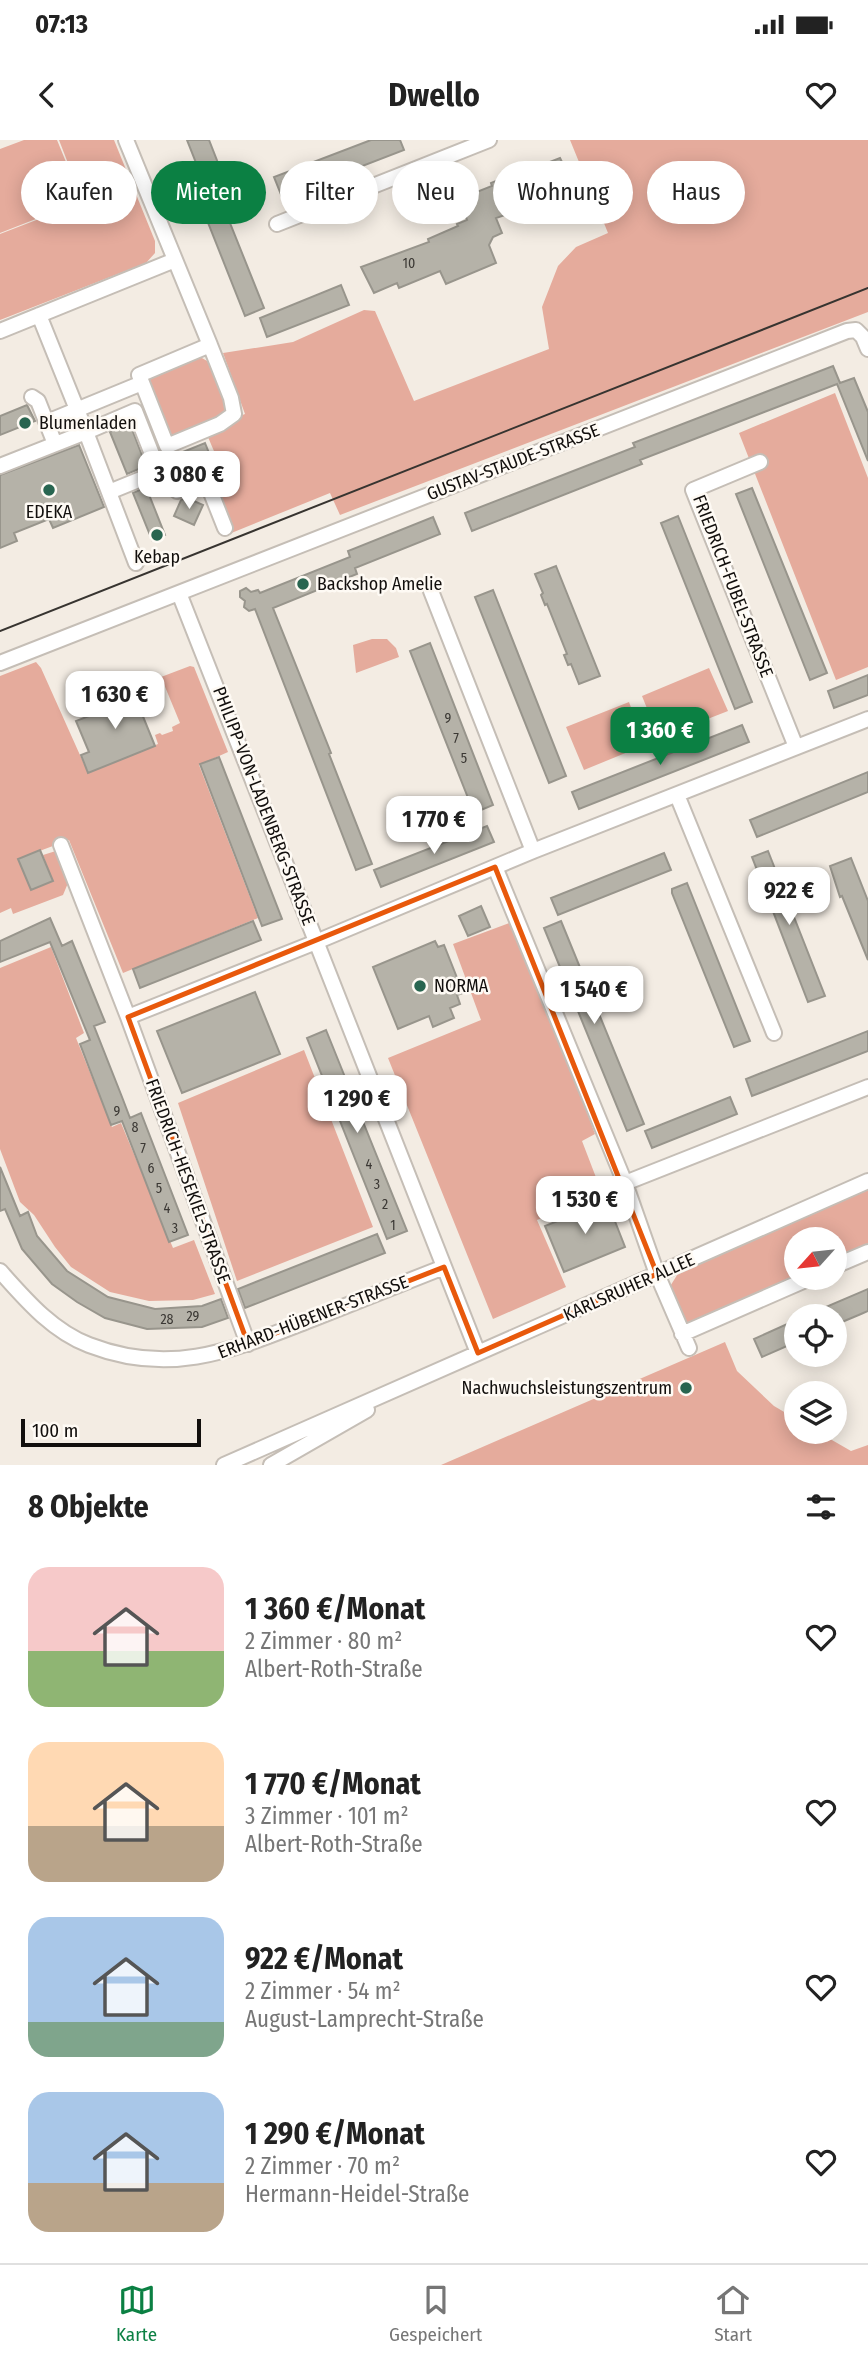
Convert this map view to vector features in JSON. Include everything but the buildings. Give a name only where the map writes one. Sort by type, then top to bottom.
[{"type":"street","points":[[126,140],[210,345],[231,398],[234,414],[220,424],[167,446],[139,375],[210,345]]},
{"type":"street","points":[[277,224],[456,146],[489,140]]},
{"type":"street","points":[[0,331],[175,260]]},
{"type":"street","points":[[39,315],[136,563]]},
{"type":"street","name":"GUSTAV-STAUDE-STRASSE","points":[[0,663],[847,331],[856,330],[863,337],[868,349]]},
{"type":"street","points":[[54,416],[142,383]]},
{"type":"street","points":[[32,397],[54,416],[62,441]]},
{"type":"street","points":[[0,467],[135,411],[159,472]]},
{"type":"street","name":"FRIEDRICH-FUBEL-STRASSE","points":[[760,462],[693,490],[796,747]]},
{"type":"street","points":[[109,492],[168,468],[177,491],[206,480],[225,528]]},
{"type":"street","points":[[431,591],[533,851]]},
{"type":"street","name":"PHILIPP-VON-LADENBERG-STRASSE","points":[[179,593],[478,1353]]},
{"type":"street","points":[[128,1017],[533,851],[868,719]]},
{"type":"street","points":[[677,795],[774,1033]]},
{"type":"street","name":"FRIEDRICH-HESEKIEL-STRASSE","points":[[61,845],[128,1017],[248,1344]]},
{"type":"street","points":[[495,867],[625,1183],[657,1274],[689,1348]]},
{"type":"street","points":[[625,1183],[868,1087]]},
{"type":"street","name":"KARLSRUHER ALLEE","points":[[224,1465],[868,1181]]},
{"type":"street","points":[[847,1261],[868,1252]]},
{"type":"street","name":"ERHARD-HÜBENER-STRASSE","points":[[0,1271],[35,1310],[88,1345],[143,1358],[177,1359],[211,1355],[248,1344],[444,1267]]},
{"type":"street","points":[[682,1334],[784,1289]]},
{"type":"street","name":"KARLSRUHER ALLEE","points":[[271,1465],[363,1413],[390,1392]]},
{"type":"highlighted area","points":[[495,867],[657,1274],[478,1353],[444,1267],[248,1344],[128,1017]]},
{"type":"shaded area","points":[[24,140],[57,140],[66,161],[21,161],[23,224],[0,233],[0,149]]},
{"type":"shaded area","points":[[59,140],[114,140],[123,161],[67,161]]},
{"type":"shaded area","points":[[570,140],[868,140],[868,312],[340,515],[330,493],[224,536],[199,480],[222,470],[205,430],[245,414],[223,353],[293,342],[364,310],[375,311],[414,401],[549,349],[542,307],[558,266],[576,247],[608,233],[604,224],[633,224],[633,161],[579,161]]},
{"type":"shaded area","points":[[137,197],[155,241],[155,253],[146,263],[0,320],[0,234],[26,224],[137,224]]},
{"type":"shaded area","points":[[195,354],[214,365],[227,398],[226,409],[218,419],[176,437],[169,435],[157,413],[149,388],[150,381],[153,374]]},
{"type":"shaded area","points":[[835,393],[868,478],[868,667],[836,680],[739,433]]},
{"type":"shaded area","points":[[372,639],[387,639],[396,648],[399,657],[356,673],[353,645]]},
{"type":"shaded area","points":[[36,662],[88,773],[158,744],[155,735],[173,731],[172,727],[180,723],[161,677],[190,666],[194,667],[228,752],[199,765],[258,918],[123,973],[69,840],[18,859],[31,889],[53,881],[43,855],[59,850],[68,883],[63,895],[13,914],[11,908],[0,913],[0,676]]},
{"type":"shaded area","points":[[709,668],[728,711],[659,738],[642,696]]},
{"type":"shaded area","points":[[629,702],[645,745],[584,770],[566,727]]},
{"type":"shaded area","points":[[517,920],[595,1134],[582,1141],[602,1193],[537,1220],[566,1287],[493,1319],[388,1058],[481,1020],[453,944]]},
{"type":"shaded area","points":[[51,947],[84,1033],[76,1038],[112,1127],[121,1123],[173,1248],[194,1240],[215,1294],[193,1300],[149,1301],[110,1292],[71,1267],[34,1215],[20,1202],[0,1149],[0,968]]},
{"type":"shaded area","points":[[304,1050],[373,1227],[237,1281],[178,1103]]},
{"type":"shaded area","points":[[868,1188],[868,1245],[847,1255],[847,1227],[784,1227],[784,1282],[685,1326],[669,1288],[679,1272]]},
{"type":"shaded area","name":"Nachwuchsleistungszentrum","points":[[725,1342],[737,1371],[774,1406],[784,1412],[784,1444],[839,1444],[851,1451],[868,1445],[868,1465],[441,1465]]},
{"type":"tram line","points":[[0,631],[868,288]]},
{"type":"place","name":"Blumenladen","points":[[25,423]]},
{"type":"place","name":"EDEKA","points":[[49,490]]},
{"type":"place","name":"Kebap","points":[[157,535]]},
{"type":"place","name":"Backshop Amelie","points":[[303,584]]},
{"type":"place","name":"NORMA","points":[[420,986]]},
{"type":"place","name":"Nachwuchsleistungszentrum","points":[[686,1388]]}]
